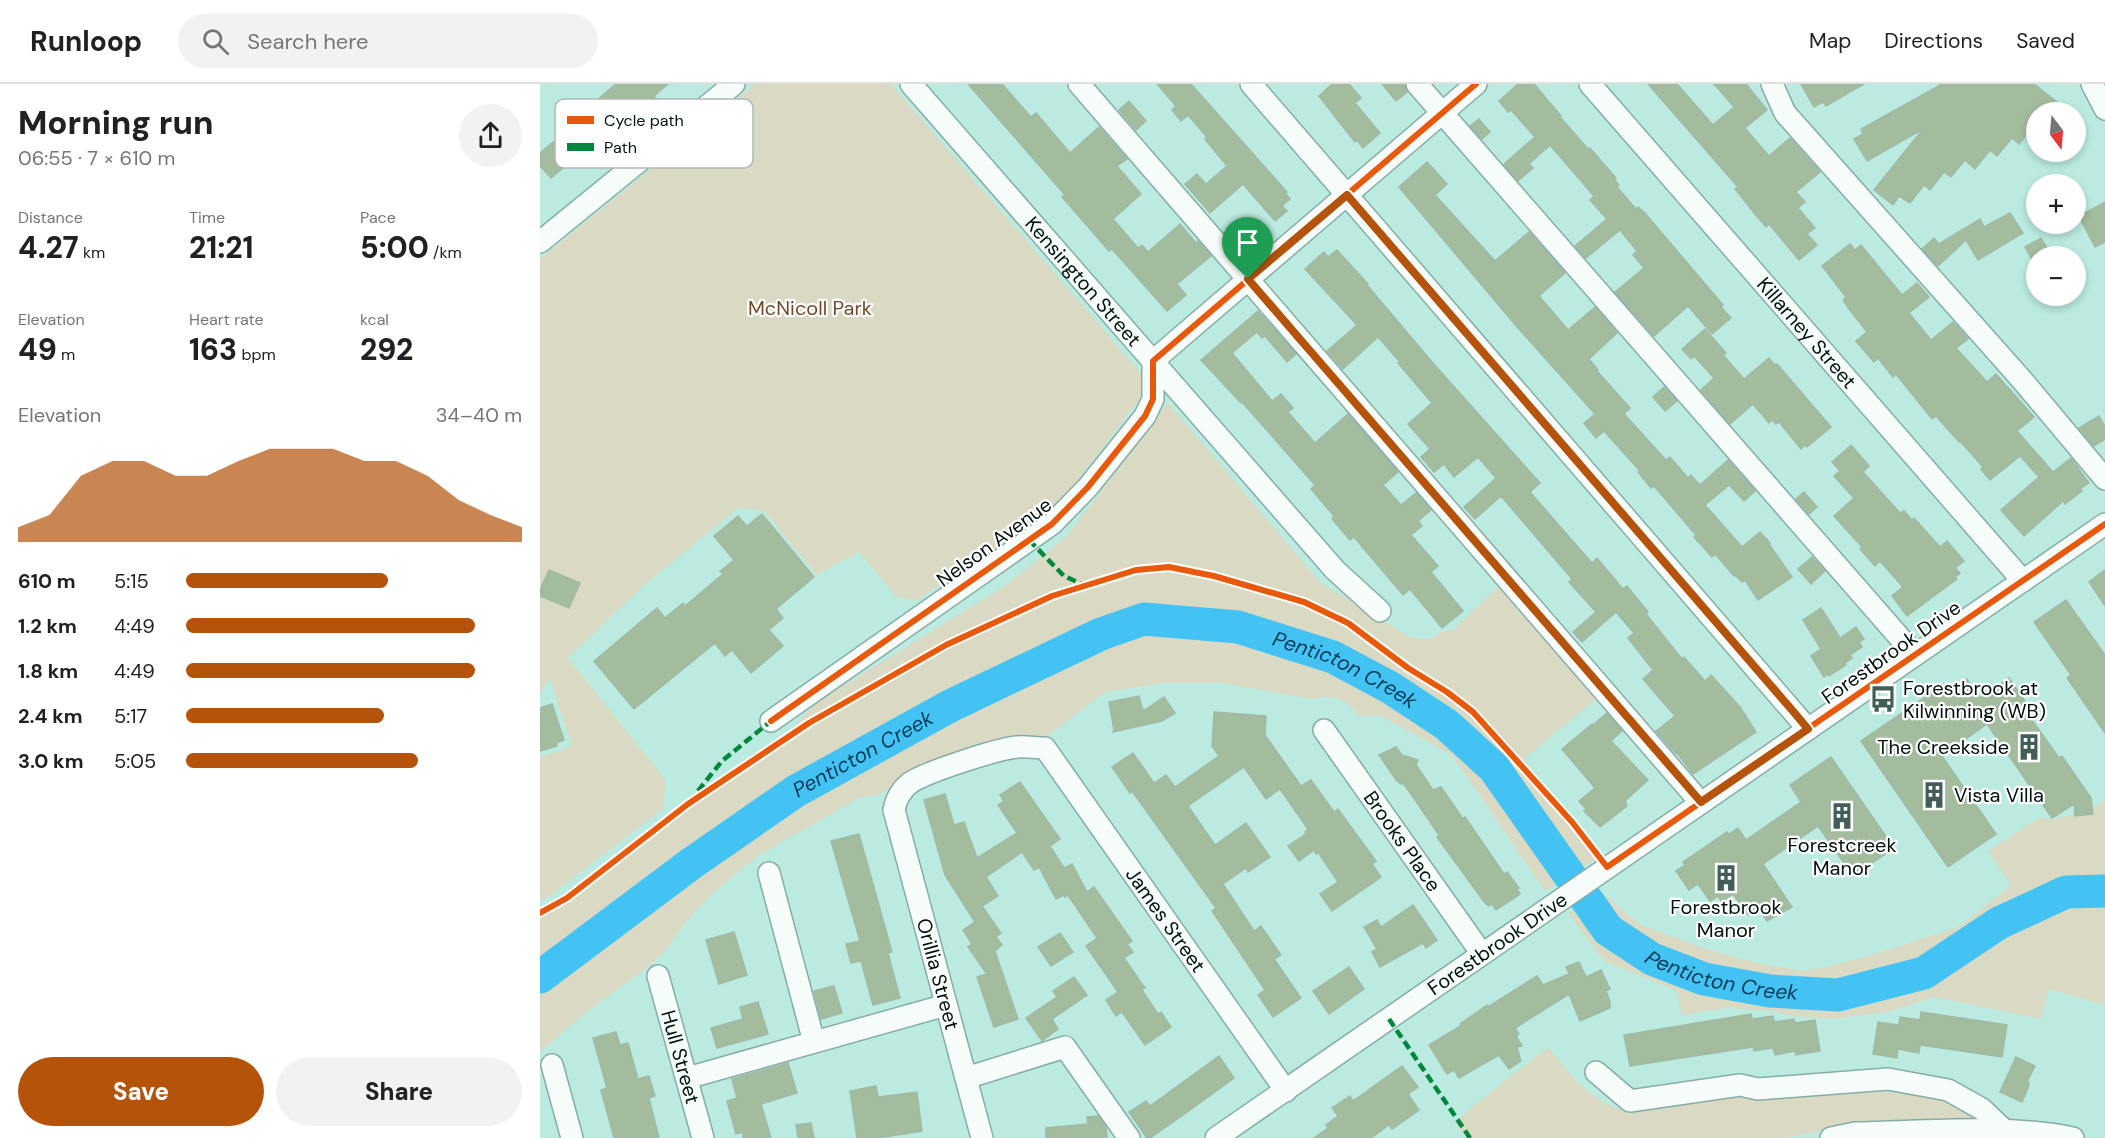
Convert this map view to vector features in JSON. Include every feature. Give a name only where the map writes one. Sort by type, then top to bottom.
[{"type":"street","name":"Kensington Street","points":[[911,84],[1335,570],[1380,610]]},
{"type":"street","points":[[1079,84],[1701,802]]},
{"type":"street","points":[[1251,84],[1808,729]]},
{"type":"street","points":[[1417,84],[1915,655]]},
{"type":"street","points":[[1153,361],[1476,84]]},
{"type":"street","name":"Killarney Street","points":[[1590,84],[2023,581]]},
{"type":"street","points":[[2092,84],[2105,109]]},
{"type":"street","points":[[715,99],[732,85]]},
{"type":"street","points":[[1773,85],[1785,113],[2022,380],[2105,480]]},
{"type":"street","points":[[540,242],[630,168]]},
{"type":"street","name":"Nelson Avenue","points":[[771,721],[1052,524],[1088,487],[1145,416],[1153,399],[1153,361]]},
{"type":"street","name":"Forestbrook Drive","points":[[1216,1138],[2105,524]]},
{"type":"street","name":"Brooks Place","points":[[1324,730],[1482,954]]},
{"type":"street","name":"Orillia Street","points":[[982,1138],[894,810],[896,799],[910,783],[936,771],[1016,747],[1045,748]]},
{"type":"street","name":"James Street","points":[[1045,748],[1286,1091]]},
{"type":"street","points":[[769,873],[814,1042]]},
{"type":"street","name":"Hull Street","points":[[658,976],[703,1138]]},
{"type":"street","points":[[687,1078],[946,1005]]},
{"type":"street","points":[[966,1078],[1065,1047],[1129,1138]]},
{"type":"street","points":[[552,1065],[572,1138]]},
{"type":"street","points":[[1596,1072],[1630,1101],[1740,1085],[1758,1089],[1888,1079],[1947,1090],[1982,1109],[2006,1131]]},
{"type":"street","points":[[1831,1138],[1855,1134],[2006,1131],[2073,1138]]},
{"type":"green space","name":"McNicoll Park","points":[[755,84],[891,84],[1146,379],[1143,395],[1047,520],[915,601],[896,596],[859,552],[817,575],[764,511],[738,508],[641,588],[568,658],[665,779],[664,808],[557,890],[558,892],[540,901],[540,757],[572,746],[550,679],[540,693],[540,259],[652,168],[753,168],[753,99],[737,99]]},
{"type":"green space","points":[[1168,403],[1321,583],[1412,638],[1429,639],[1445,630],[1452,631],[1504,582],[1602,694],[1524,759],[1601,856],[1545,891],[1452,755],[1381,716],[1358,716],[1349,705],[1338,699],[1326,697],[1312,699],[1222,683],[1163,683],[1105,692],[1048,736],[1017,738],[910,775],[877,796],[861,797],[756,857],[712,894],[691,916],[664,952],[644,970],[589,1010],[540,1052],[540,918],[570,901],[696,803],[781,745],[805,714],[822,699],[1005,586],[1067,536]]},
{"type":"green space","points":[[2102,801],[2105,806],[2105,1005],[2049,989],[2041,1019],[1934,997],[1889,1012],[1832,1019],[1728,1008],[1681,1015],[1677,991],[1604,961],[1568,913],[1600,891],[1639,924],[1709,950],[1761,964],[1803,971],[1827,967],[1960,926],[2011,885],[1988,851],[2040,817],[2043,820],[2047,817],[2052,820],[2092,810]]},
{"type":"green space","points":[[1548,1048],[1574,1078],[1594,1095],[1617,1108],[1630,1112],[1710,1099],[1756,1100],[1860,1091],[1922,1094],[1944,1100],[1977,1117],[1979,1121],[1866,1123],[1783,1138],[1466,1138],[1455,1122]]},
{"type":"building","points":[[616,84],[668,84],[654,96],[656,99],[598,99]]},
{"type":"building","points":[[968,84],[1002,84],[1031,117],[1036,113],[1070,153],[1099,127],[1127,159],[1117,166],[1141,194],[1113,219],[1138,248],[1142,245],[1148,252],[1180,224],[1211,256],[1177,284],[1186,295],[1167,311],[1112,249],[1109,251],[1062,197],[1065,195]]},
{"type":"building","points":[[1157,84],[1191,84],[1287,192],[1285,193],[1290,199],[1282,206],[1287,211],[1275,221],[1243,184],[1210,213],[1185,184],[1197,174],[1206,184],[1227,166],[1188,115],[1181,121],[1172,110],[1176,106]]},
{"type":"building","points":[[1332,84],[1349,84],[1361,98],[1355,103],[1380,133],[1363,148],[1357,140],[1355,142],[1319,96]]},
{"type":"building","points":[[1382,84],[1405,84],[1407,92],[1396,101]]},
{"type":"building","points":[[1518,84],[1534,84],[1560,117],[1616,178],[1614,179],[1619,185],[1617,187],[1636,209],[1638,207],[1644,212],[1723,305],[1721,307],[1731,318],[1712,334],[1688,306],[1654,336],[1615,292],[1644,268],[1633,255],[1637,251],[1620,230],[1586,258],[1575,246],[1607,219],[1590,200],[1594,196],[1550,145],[1529,164],[1533,168],[1518,181],[1504,164],[1535,137],[1511,110],[1508,112],[1499,101]]},
{"type":"building","points":[[1648,84],[1677,84],[1713,125],[1734,107],[1714,84],[1746,84],[1767,110],[1745,128],[1769,156],[1790,138],[1820,172],[1796,192],[1805,202],[1798,208],[1815,228],[1807,234],[1817,245],[1799,260],[1769,224],[1766,227],[1735,189],[1738,187]]},
{"type":"building","points":[[1801,84],[1864,84],[1826,106],[1823,102],[1814,107]]},
{"type":"building","points":[[1942,84],[2034,84],[2057,102],[2026,102],[2026,135],[2019,144],[2012,138],[1997,156],[1990,150],[1975,169],[1965,160],[1951,177],[1944,172],[1930,190],[1924,185],[1910,203],[1899,196],[1893,205],[1874,190],[1923,129],[1867,161],[1854,139],[1863,134],[1861,129]]},
{"type":"building","points":[[1129,101],[1146,121],[1136,130],[1119,110]]},
{"type":"building","points":[[1479,119],[1490,132],[1482,139],[1470,126]]},
{"type":"building","points":[[555,140],[555,168],[563,168],[551,178],[540,166],[540,153]]},
{"type":"building","points":[[1427,162],[1447,184],[1435,195],[1495,261],[1529,232],[1565,273],[1539,296],[1568,330],[1595,307],[1617,333],[1589,359],[1630,408],[1624,414],[1666,460],[1670,457],[1688,478],[1691,475],[1700,485],[1728,460],[1755,491],[1744,501],[1729,485],[1705,505],[1742,547],[1760,532],[1792,577],[1758,600],[1745,580],[1742,582],[1734,576],[1715,554],[1712,557],[1654,486],[1651,488],[1638,472],[1640,471],[1604,431],[1596,438],[1584,423],[1595,414],[1518,328],[1399,187]]},
{"type":"building","points":[[2105,202],[2105,242],[2095,247],[2086,230],[2086,212]]},
{"type":"building","points":[[2010,213],[2023,233],[1978,260],[1966,240],[1938,266],[1922,249],[1934,238],[1939,244],[1980,219],[1984,227]]},
{"type":"building","points":[[2041,238],[2046,246],[2027,246]]},
{"type":"building","points":[[1850,244],[1855,250],[1861,245],[1902,295],[1917,283],[1929,297],[1909,313],[1931,340],[1953,322],[1968,339],[1956,348],[1987,382],[1996,374],[2034,417],[2017,431],[2053,472],[2071,458],[2089,483],[2065,504],[2063,501],[2024,536],[2001,510],[2039,477],[2020,456],[1990,480],[1981,469],[1983,467],[1960,441],[1936,416],[1932,419],[1896,374],[1893,377],[1878,358],[1874,362],[1856,341],[1867,332],[1843,300],[1846,297],[1822,266]]},
{"type":"building","points":[[1337,250],[1432,362],[1540,483],[1530,492],[1563,530],[1592,563],[1597,558],[1623,589],[1627,586],[1682,659],[1684,657],[1705,681],[1711,675],[1740,707],[1756,732],[1693,774],[1656,731],[1675,716],[1643,679],[1653,670],[1628,638],[1634,633],[1616,612],[1582,642],[1573,632],[1596,612],[1569,582],[1572,579],[1501,496],[1475,519],[1464,507],[1496,478],[1478,457],[1454,477],[1444,464],[1434,472],[1421,457],[1430,449],[1408,424],[1432,403],[1398,363],[1400,362],[1378,337],[1343,369],[1327,351],[1357,325],[1305,269],[1324,252],[1328,257]]},
{"type":"building","points":[[1258,311],[1296,354],[1287,362],[1265,336],[1262,338],[1257,332],[1232,353],[1272,401],[1281,394],[1293,408],[1288,412],[1315,443],[1348,414],[1398,472],[1383,485],[1401,505],[1416,493],[1431,510],[1418,521],[1422,526],[1411,535],[1438,566],[1431,572],[1463,611],[1442,628],[1410,589],[1403,595],[1354,537],[1350,540],[1332,519],[1334,516],[1311,489],[1315,485],[1242,402],[1201,360]]},
{"type":"building","points":[[1705,329],[1744,379],[1769,358],[1775,365],[1777,364],[1831,427],[1807,447],[1805,445],[1801,449],[1779,422],[1776,424],[1772,420],[1769,423],[1753,404],[1730,424],[1701,390],[1714,378],[1694,356],[1691,359],[1682,349]]},
{"type":"building","points":[[1664,387],[1677,401],[1665,411],[1653,397]]},
{"type":"building","points":[[2099,416],[2105,427],[2105,439],[2094,446],[2079,428]]},
{"type":"building","points":[[1851,445],[1869,466],[1863,472],[1900,513],[1904,511],[1912,520],[1914,518],[1940,547],[1947,541],[1964,561],[1955,568],[1960,573],[1955,577],[1957,579],[1907,616],[1892,596],[1903,587],[1880,561],[1875,566],[1860,549],[1862,547],[1834,516],[1854,498],[1834,476],[1840,471],[1832,462]]},
{"type":"building","points":[[1804,492],[1817,507],[1809,514],[1796,499]]},
{"type":"building","points":[[762,514],[814,577],[776,609],[783,618],[769,630],[783,646],[751,673],[732,650],[725,656],[715,643],[634,709],[594,661],[657,608],[665,618],[683,603],[685,606],[723,574],[720,571],[734,560],[714,536],[738,516],[747,526]]},
{"type":"building","points":[[1812,557],[1825,571],[1811,584],[1798,569]]},
{"type":"building","points":[[549,570],[580,583],[569,608],[540,596],[540,590]]},
{"type":"building","points":[[2105,570],[2105,606],[2089,582]]},
{"type":"building","points":[[2066,600],[2105,655],[2105,733],[2067,678],[2071,675],[2034,622]]},
{"type":"building","points":[[1821,608],[1840,638],[1856,627],[1864,639],[1859,642],[1862,647],[1850,655],[1852,658],[1845,663],[1846,665],[1824,677],[1811,656],[1821,649],[1803,620]]},
{"type":"building","name":"Vista Villa","points":[[2009,678],[2027,704],[2023,707],[2059,758],[2062,756],[2091,798],[2093,814],[2075,816],[2074,804],[2052,818],[1987,724],[1942,756],[1996,834],[1948,867],[1861,741],[1944,684],[1949,692],[1967,679],[1980,698]]},
{"type":"building","points":[[1139,696],[1143,711],[1164,697],[1175,713],[1162,721],[1113,732],[1109,702]]},
{"type":"building","points":[[552,704],[564,740],[556,743],[557,746],[540,751],[540,708]]},
{"type":"building","points":[[1214,712],[1266,716],[1265,735],[1301,786],[1311,780],[1334,812],[1338,809],[1376,861],[1372,864],[1381,877],[1332,911],[1320,894],[1338,882],[1318,852],[1316,854],[1314,850],[1299,861],[1288,846],[1306,834],[1308,829],[1280,789],[1266,799],[1244,767],[1188,806],[1215,845],[1246,823],[1270,857],[1248,872],[1246,868],[1223,884],[1254,931],[1261,926],[1281,955],[1274,959],[1301,998],[1273,1017],[1258,995],[1265,990],[1212,911],[1216,908],[1132,791],[1130,793],[1112,767],[1133,753],[1154,783],[1166,775],[1175,787],[1219,756],[1212,746]]},
{"type":"building","points":[[1607,713],[1622,731],[1611,741],[1648,780],[1625,801],[1627,806],[1600,827],[1584,811],[1586,809],[1579,801],[1595,788],[1562,749]]},
{"type":"building","points":[[1396,747],[1402,755],[1418,760],[1416,765],[1433,790],[1441,787],[1463,819],[1465,817],[1504,874],[1507,872],[1519,888],[1517,889],[1520,894],[1496,910],[1492,904],[1489,906],[1485,903],[1437,837],[1439,835],[1411,794],[1403,783],[1397,781],[1379,755]]},
{"type":"building","points":[[1831,757],[1894,848],[1853,876],[1818,826],[1763,864],[1792,907],[1767,921],[1758,908],[1748,915],[1733,894],[1722,902],[1718,896],[1710,901],[1698,884],[1689,890],[1676,871],[1685,865],[1683,862],[1727,832],[1729,834],[1738,828],[1746,840],[1801,802],[1790,785]]},
{"type":"building","points":[[1020,782],[1060,839],[1050,846],[1064,868],[1072,864],[1087,892],[1094,887],[1132,941],[1127,944],[1133,952],[1124,958],[1145,988],[1142,990],[1158,1014],[1161,1012],[1171,1027],[1145,1045],[1122,1012],[1116,1016],[1106,1000],[1118,992],[1086,946],[1097,938],[1068,895],[1056,899],[1039,867],[1034,870],[1022,852],[986,877],[998,896],[982,906],[1001,933],[996,937],[1002,945],[995,951],[1018,1019],[994,1027],[977,977],[987,974],[968,947],[972,944],[963,930],[975,922],[945,875],[924,800],[945,794],[954,825],[964,822],[977,858],[1017,833],[998,805],[1004,801],[1000,795]]},
{"type":"building","points":[[859,834],[892,952],[888,953],[900,998],[873,1005],[861,961],[851,963],[846,944],[860,941],[831,841]]},
{"type":"building","points":[[1413,905],[1437,940],[1426,948],[1423,943],[1380,967],[1372,952],[1377,949],[1364,927],[1377,920],[1381,927]]},
{"type":"building","points":[[734,932],[747,975],[719,984],[706,940]]},
{"type":"building","points":[[1060,933],[1073,952],[1051,966],[1038,947]]},
{"type":"building","points":[[1579,962],[1586,977],[1601,970],[1610,989],[1606,991],[1610,1008],[1580,1021],[1569,994],[1515,1028],[1519,1034],[1516,1036],[1522,1046],[1517,1047],[1521,1061],[1509,1069],[1499,1055],[1459,1078],[1454,1070],[1447,1074],[1429,1045],[1462,1025],[1460,1024],[1487,1005],[1488,1007],[1537,976],[1543,985],[1569,974],[1566,967]]},
{"type":"building","points":[[1349,967],[1364,989],[1329,1014],[1313,991]]},
{"type":"building","points":[[1074,977],[1087,995],[1052,1019],[1058,1029],[1042,1041],[1026,1018],[1057,997],[1053,991]]},
{"type":"building","points":[[834,986],[842,1013],[821,1019],[814,991]]},
{"type":"building","points":[[758,1002],[768,1034],[717,1048],[711,1028],[743,1019],[740,1007]]},
{"type":"building","points":[[1921,1012],[2007,1025],[2002,1057],[1920,1045],[1919,1053],[1898,1049],[1897,1058],[1873,1054],[1878,1022],[1899,1025],[1900,1017],[1920,1020]]},
{"type":"building","points":[[1751,1014],[1752,1019],[1773,1016],[1774,1022],[1794,1019],[1795,1023],[1815,1020],[1820,1051],[1796,1055],[1795,1051],[1775,1055],[1773,1048],[1754,1051],[1753,1047],[1630,1066],[1624,1035]]},
{"type":"building","points":[[616,1032],[620,1045],[628,1043],[638,1079],[649,1076],[655,1096],[649,1098],[659,1138],[614,1138],[601,1090],[607,1088],[593,1038]]},
{"type":"building","points":[[1219,1056],[1234,1078],[1147,1138],[1129,1112],[1146,1101],[1150,1106]]},
{"type":"building","points":[[2016,1057],[2035,1066],[2027,1082],[2029,1083],[2028,1088],[2022,1102],[2000,1092]]},
{"type":"building","points":[[788,1063],[797,1093],[761,1104],[771,1138],[743,1138],[743,1132],[736,1134],[727,1101],[737,1098],[732,1079]]},
{"type":"building","points":[[1402,1066],[1418,1087],[1408,1094],[1419,1110],[1392,1129],[1389,1125],[1371,1138],[1314,1138],[1328,1128],[1326,1125],[1338,1116],[1332,1108],[1350,1096],[1353,1101]]},
{"type":"building","points":[[876,1086],[878,1097],[917,1092],[922,1131],[878,1138],[857,1138],[850,1091]]},
{"type":"building","points":[[1098,1116],[1106,1127],[1107,1138],[1046,1138],[1046,1128],[1088,1124],[1087,1117]]},
{"type":"building","points":[[811,1123],[814,1138],[798,1138],[796,1125]]},
{"type":"waterway","name":"Penticton Creek","points":[[540,977],[692,863],[796,791],[950,706],[1101,634],[1144,619],[1238,627],[1333,657],[1391,688],[1447,725],[1494,768],[1608,930],[1652,959],[1704,979],[1770,991],[1838,995],[1924,973],[1999,923],[2066,892],[2105,891]]},
{"type":"marked path","points":[[1029,540],[1064,576],[1084,585]]},
{"type":"marked path","points":[[698,791],[722,761],[771,721]]},
{"type":"marked path","points":[[1389,1019],[1470,1138]]},
{"type":"cycle path","points":[[771,721],[1052,524],[1088,487],[1145,416],[1153,399],[1153,361],[1476,84]]},
{"type":"cycle path","points":[[540,913],[567,898],[688,804],[809,723],[946,645],[1052,596],[1136,570],[1169,567],[1214,576],[1304,602],[1348,623],[1408,668],[1447,692],[1473,712],[1572,822],[1607,867],[2105,524]]},
{"type":"place","name":"Forestbrook at Kilwinning (WB)","points":[[1883,699]]},
{"type":"place","name":"The Creekside","points":[[2029,747]]},
{"type":"place","name":"Vista Villa","points":[[1934,795]]},
{"type":"place","name":"Forestcreek Manor","points":[[1842,816]]},
{"type":"place","name":"Forestbrook Manor","points":[[1726,878]]},
{"type":"route","points":[[1347,195],[1808,729],[1701,802],[1248,279],[1347,195]]}]
